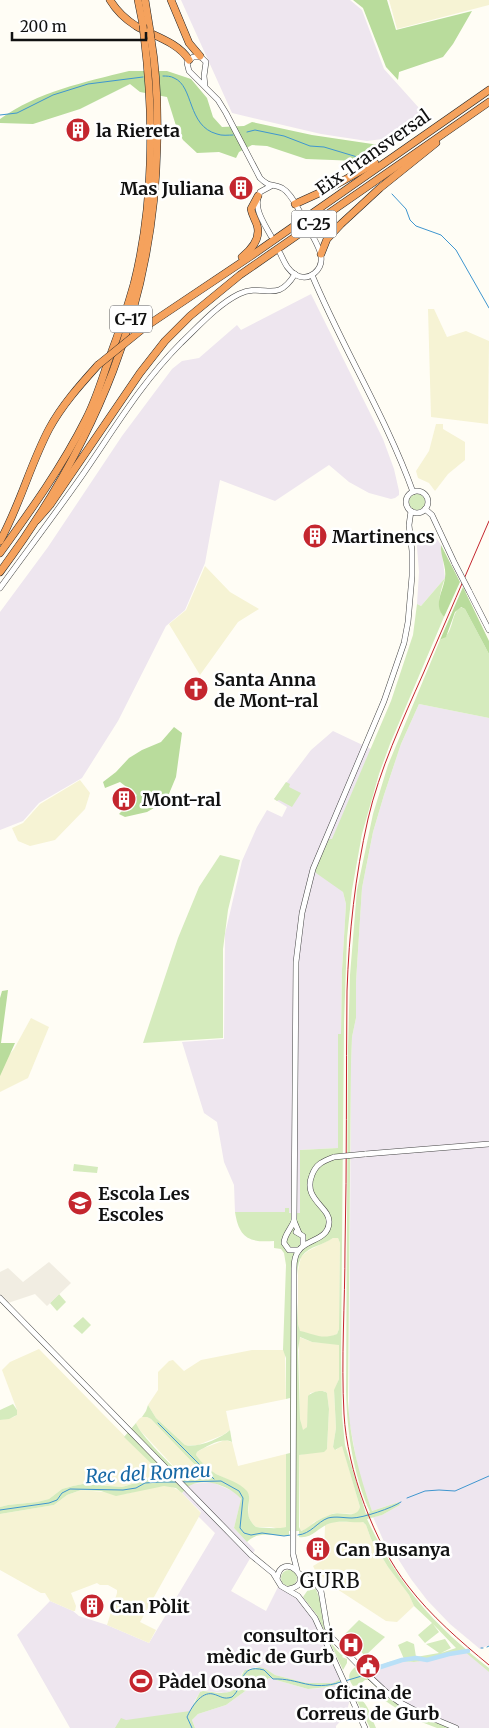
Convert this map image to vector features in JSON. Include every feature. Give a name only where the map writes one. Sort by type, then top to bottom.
[{"type":"highway","points":[[110,0],[135,25],[183,52],[188,60]]},
{"type":"highway","name":"C-17","points":[[138,0],[143,25],[149,35]]},
{"type":"highway","name":"C-17","points":[[0,572],[37,520],[69,465],[101,403],[127,335],[140,286],[150,238],[156,172],[154,99],[145,0]]},
{"type":"highway","points":[[171,0],[189,43],[200,56]]},
{"type":"highway","name":"Eix Transversal","points":[[0,541],[50,427],[71,396],[98,365],[145,327],[489,90]]},
{"type":"highway","name":"C-17","points":[[0,553],[39,499],[75,441],[94,401],[119,331],[134,283],[143,234],[150,170],[154,99]]},
{"type":"highway","name":"Eix Transversal","points":[[37,520],[50,505],[124,396],[165,341],[196,311],[226,286],[489,102]]},
{"type":"highway","points":[[321,254],[324,242],[330,235],[380,188],[426,152],[453,126]]},
{"type":"highway","points":[[295,204],[354,175],[417,139]]},
{"type":"highway","points":[[216,279],[248,252],[255,243],[258,228],[252,209],[259,194]]},
{"type":"street","points":[[204,86],[206,64],[200,56],[194,56],[188,60],[188,70],[210,94],[218,100],[260,178],[271,186],[284,189],[302,215]]},
{"type":"street","points":[[194,75],[204,72]]},
{"type":"street","points":[[260,178],[258,208],[271,236]]},
{"type":"street","points":[[259,194],[271,186]]},
{"type":"street","points":[[280,253],[286,266],[295,274],[302,277],[312,275],[319,268],[321,254],[310,231]]},
{"type":"street","points":[[0,588],[80,478],[132,401],[168,357],[206,320],[235,296],[252,290],[280,291],[288,286],[295,274]]},
{"type":"street","points":[[312,275],[345,346],[394,442],[413,492]]},
{"type":"street","points":[[413,492],[425,495],[427,503],[425,509],[418,512],[411,511],[407,507],[406,502],[408,496],[413,492]]},
{"type":"street","points":[[425,509],[432,515],[489,630]]},
{"type":"street","points":[[294,1268],[284,1242],[285,1236],[289,1233],[294,1221],[296,962],[302,913],[313,870],[384,701],[404,643],[412,576],[409,525],[411,511]]},
{"type":"street","points":[[288,1249],[294,1251],[318,1238],[325,1233],[329,1224],[328,1218],[310,1192],[310,1179],[314,1169],[323,1161],[334,1157],[489,1144]]},
{"type":"street","points":[[294,1221],[304,1240],[296,1255],[294,1268],[294,1554],[298,1572],[298,1596]]},
{"type":"street","points":[[289,1233],[294,1231],[318,1238]]},
{"type":"street","points":[[0,1298],[251,1555],[268,1569],[281,1586],[298,1596],[315,1618],[366,1728]]},
{"type":"street","points":[[277,1579],[281,1570],[287,1566],[294,1554]]},
{"type":"street","points":[[287,1566],[318,1585],[321,1591],[328,1632],[386,1692],[399,1702],[426,1716],[456,1728]]},
{"type":"street","points":[[268,1569],[281,1570]]},
{"type":"street","points":[[289,1589],[310,1580]]},
{"type":"shaded area","points":[[181,0],[350,0],[362,10],[384,69],[428,118],[398,137],[367,141],[321,134],[232,113]]},
{"type":"shaded area","points":[[389,0],[489,0],[489,5],[397,29]]},
{"type":"shaded area","points":[[311,294],[383,439],[394,469],[399,495],[391,499],[369,493],[349,482],[329,465],[275,501],[220,480],[205,563],[185,610],[166,626],[118,721],[82,778],[39,803],[23,821],[0,830],[0,612],[48,547],[122,436],[172,369],[182,361],[199,358],[237,325],[241,330]]},
{"type":"shaded area","points":[[428,309],[434,309],[447,337],[466,331],[489,341],[488,424],[431,417]]},
{"type":"shaded area","points":[[436,424],[443,424],[443,429],[465,442],[465,460],[448,474],[435,491],[429,483],[418,478],[416,471],[429,451]]},
{"type":"shaded area","points":[[432,531],[441,545],[445,578],[421,606],[417,604],[419,572],[416,535]]},
{"type":"shaded area","points":[[205,566],[230,592],[259,609],[238,622],[200,675],[169,624],[186,610]]},
{"type":"shaded area","points":[[419,704],[489,718],[489,1645],[480,1649],[450,1624],[427,1600],[388,1543],[385,1544],[373,1517],[382,1515],[400,1505],[399,1502],[372,1511],[359,1474],[349,1420],[351,1065],[352,1037],[356,1018],[356,982],[362,888],[373,832],[384,795],[401,744]]},
{"type":"shaded area","points":[[333,731],[371,749],[332,840],[334,884],[343,892],[346,904],[341,1034],[338,1034],[338,1148],[300,1150],[300,1213],[235,1212],[234,1185],[224,1162],[217,1122],[204,1113],[182,1042],[224,1039],[225,934],[242,861],[267,810],[282,817],[287,807],[274,799],[311,750]]},
{"type":"shaded area","points":[[80,780],[90,793],[85,809],[55,840],[30,846],[18,841],[12,828],[23,823],[40,804]]},
{"type":"shaded area","points":[[31,1018],[49,1027],[28,1078],[0,1092],[0,1066],[14,1049]]},
{"type":"shaded area","points":[[333,1238],[338,1238],[340,1243],[339,1329],[337,1334],[330,1337],[320,1337],[300,1332],[298,1324],[298,1271],[301,1257],[308,1251]]},
{"type":"shaded area","points":[[49,1262],[71,1283],[47,1306],[35,1294],[5,1304],[0,1298],[0,1272],[8,1268],[23,1282]]},
{"type":"shaded area","points":[[299,1337],[312,1342],[339,1344],[339,1379],[334,1391],[336,1428],[333,1447],[336,1450],[342,1445],[360,1507],[359,1512],[355,1514],[334,1513],[314,1522],[307,1529],[300,1531],[299,1455],[327,1449],[329,1409],[327,1393],[324,1391],[310,1393],[307,1427],[303,1431],[300,1419]]},
{"type":"shaded area","points":[[39,1349],[161,1473],[160,1475],[122,1487],[83,1484],[73,1486],[62,1489],[49,1499],[0,1507],[0,1420],[17,1415],[17,1410],[2,1370],[10,1362]]},
{"type":"shaded area","points":[[252,1350],[283,1350],[285,1354],[286,1399],[226,1411],[230,1430],[223,1435],[198,1445],[185,1445],[156,1418],[148,1405],[158,1390],[158,1372],[169,1361],[173,1360],[184,1371],[201,1360]]},
{"type":"shaded area","points":[[142,1417],[151,1419],[186,1454],[202,1474],[191,1477],[177,1470],[137,1427],[136,1423]]},
{"type":"shaded area","points":[[225,1440],[232,1442],[238,1466],[286,1454],[286,1527],[280,1529],[256,1527],[248,1515],[249,1497],[247,1492],[238,1485],[214,1473],[196,1455],[197,1452],[204,1448]]},
{"type":"shaded area","points":[[212,1482],[237,1493],[241,1500],[234,1528],[255,1550],[231,1591],[266,1611],[278,1587],[300,1600],[315,1620],[350,1699],[346,1715],[336,1728],[195,1728],[192,1720],[198,1714],[226,1705],[248,1689],[261,1685],[269,1678],[308,1689],[322,1688],[333,1683],[307,1683],[275,1675],[257,1667],[247,1669],[242,1673],[237,1687],[232,1691],[225,1693],[200,1692],[194,1702],[191,1728],[70,1728],[17,1635],[50,1601],[73,1611],[79,1616],[107,1625],[149,1643],[215,1533],[198,1516],[201,1512],[182,1493],[191,1484]]},
{"type":"shaded area","points":[[170,1486],[180,1491],[201,1513],[140,1622],[156,1630],[149,1643],[107,1625],[117,1593],[117,1590],[108,1585],[97,1583],[71,1593],[76,1606],[75,1611],[73,1611],[50,1601],[45,1593],[41,1593],[0,1570],[0,1514],[54,1505],[67,1495],[81,1490],[125,1494],[153,1487]]},
{"type":"shaded area","points":[[333,1522],[363,1522],[366,1525],[371,1539],[388,1567],[409,1595],[414,1606],[397,1622],[386,1621],[337,1589],[315,1570],[313,1566],[323,1560],[324,1556],[325,1525]]},
{"type":"shaded area","points":[[465,1651],[489,1672],[489,1728],[459,1728],[436,1719],[400,1701],[368,1672],[402,1661],[414,1662]]},
{"type":"green space","points":[[353,0],[387,0],[396,30],[472,11],[453,44],[443,57],[399,72],[398,80],[386,67],[363,8]]},
{"type":"green space","points":[[129,71],[167,71],[191,79],[207,98],[213,117],[222,127],[244,126],[252,122],[312,135],[379,145],[359,161],[306,159],[267,146],[252,145],[239,152],[236,158],[219,152],[197,153],[183,140],[177,129],[167,97],[140,92],[130,84],[80,109],[33,124],[0,123],[0,119],[14,110],[45,95]]},
{"type":"green space","points":[[417,494],[425,502],[417,510],[409,502]]},
{"type":"green space","points":[[441,545],[460,582],[444,617],[439,607],[445,574]]},
{"type":"green space","points":[[445,578],[439,603],[444,617],[390,744],[379,774],[362,834],[352,890],[347,938],[344,1023],[342,1416],[345,1445],[366,1514],[370,1512],[359,1483],[352,1453],[346,1391],[348,1048],[350,975],[357,890],[373,814],[388,765],[440,640],[448,634],[460,607],[465,609],[489,654],[489,718],[419,704],[401,744],[384,795],[373,832],[362,888],[356,982],[356,1018],[352,1037],[351,1065],[348,1401],[356,1457],[372,1511],[399,1502],[400,1505],[382,1515],[367,1519],[391,1564],[418,1601],[450,1635],[489,1668],[489,1672],[464,1651],[428,1660],[402,1661],[371,1671],[370,1669],[389,1662],[404,1659],[398,1645],[407,1641],[414,1644],[416,1657],[439,1653],[426,1644],[445,1639],[451,1648],[441,1653],[456,1648],[433,1624],[439,1632],[425,1643],[418,1635],[432,1623],[414,1606],[409,1595],[388,1567],[371,1539],[363,1522],[331,1523],[304,1537],[299,1537],[299,1531],[289,1531],[289,1536],[261,1535],[251,1538],[247,1542],[234,1528],[241,1499],[225,1487],[204,1482],[190,1486],[182,1493],[176,1488],[164,1486],[116,1496],[101,1491],[81,1490],[67,1495],[54,1505],[0,1514],[0,1507],[49,1499],[62,1489],[73,1486],[83,1484],[122,1487],[159,1476],[161,1473],[124,1437],[136,1423],[150,1443],[180,1472],[188,1476],[200,1476],[202,1474],[201,1471],[151,1419],[142,1417],[148,1405],[156,1418],[185,1445],[190,1446],[209,1442],[221,1437],[230,1430],[232,1442],[214,1443],[197,1452],[196,1455],[213,1472],[236,1483],[247,1491],[249,1495],[249,1517],[256,1527],[286,1527],[286,1454],[290,1453],[290,1398],[286,1399],[286,1358],[283,1350],[286,1265],[284,1253],[281,1249],[274,1248],[274,1241],[258,1241],[246,1237],[242,1233],[235,1212],[285,1212],[285,1208],[289,1208],[289,1213],[300,1213],[300,1150],[338,1148],[338,1034],[341,1034],[346,904],[343,892],[316,873],[315,870],[329,839],[332,839],[391,701],[413,635],[417,604],[421,606]],"holes":[[[333,1238],[338,1238],[340,1243],[339,1329],[337,1334],[318,1336],[300,1331],[298,1324],[297,1279],[299,1262],[305,1253]],[[300,1337],[312,1342],[339,1345],[339,1379],[334,1390],[336,1428],[333,1447],[335,1450],[342,1446],[360,1507],[358,1511],[352,1514],[332,1514],[301,1531],[299,1527],[299,1455],[324,1452],[327,1449],[329,1409],[327,1393],[320,1391],[308,1396],[307,1427],[303,1430],[300,1419],[298,1350]]]},
{"type":"green space","points":[[463,587],[489,641],[489,654],[465,609],[461,607],[455,612],[446,637],[440,640]]},
{"type":"green space","points":[[174,727],[182,733],[176,777],[166,801],[147,812],[125,817],[119,814],[137,795],[120,782],[105,788],[103,782],[129,758],[161,742]]},
{"type":"green space","points":[[286,782],[290,784],[289,787],[301,793],[292,807],[274,799]]},
{"type":"green space","points":[[220,855],[240,860],[228,910],[223,949],[223,1038],[143,1043],[178,938],[199,887]]},
{"type":"green space","points":[[8,990],[1,1043],[15,1043],[0,1076],[0,998],[2,991]]},
{"type":"green space","points":[[74,1164],[98,1167],[97,1173],[73,1171]]},
{"type":"green space","points":[[59,1294],[66,1302],[57,1311],[50,1303]]},
{"type":"green space","points":[[83,1317],[91,1325],[82,1334],[73,1326]]},
{"type":"green space","points":[[13,1404],[17,1410],[17,1415],[9,1419],[0,1420],[0,1410]]},
{"type":"green space","points":[[289,1570],[297,1578],[289,1586],[281,1578]]},
{"type":"green space","points":[[312,1584],[318,1594],[323,1624],[328,1637],[342,1657],[347,1659],[343,1670],[317,1615],[303,1597]]},
{"type":"green space","points":[[359,1620],[385,1637],[365,1656],[345,1634]]},
{"type":"green space","points":[[361,1663],[383,1686],[405,1703],[459,1728],[437,1728],[411,1718],[381,1698],[382,1693],[369,1680],[353,1686],[349,1675]]},
{"type":"green space","points":[[260,1667],[275,1675],[307,1683],[333,1683],[339,1680],[341,1683],[328,1687],[308,1689],[269,1678],[261,1685],[248,1689],[226,1705],[198,1714],[192,1720],[195,1728],[115,1728],[121,1718],[126,1720],[190,1711],[200,1692],[222,1693],[232,1691],[238,1685],[245,1670]]},
{"type":"green space","points":[[359,1698],[367,1707],[376,1728],[370,1728],[357,1701]]},
{"type":"waterway","points":[[163,76],[173,77],[180,82],[185,89],[195,115],[207,130],[219,135],[233,135]]},
{"type":"waterway","points":[[0,115],[17,113],[53,95],[88,84],[143,77]]},
{"type":"waterway","points":[[247,132],[255,130],[284,136],[310,146],[324,147],[364,159]]},
{"type":"waterway","points":[[392,194],[406,209],[410,220],[416,226],[441,235],[456,250],[489,308]]},
{"type":"waterway","points":[[158,1423],[214,1479]]},
{"type":"waterway","name":"Rec del Romeu","points":[[407,1498],[425,1491],[455,1491],[489,1476]]},
{"type":"waterway","name":"Rec del Romeu","points":[[181,1482],[221,1481],[239,1491],[243,1498],[240,1528],[244,1533],[251,1535],[262,1533],[291,1535]]},
{"type":"waterway","name":"Rec del Romeu","points":[[0,1510],[49,1503],[57,1500],[62,1493],[70,1489],[123,1490],[136,1488],[145,1483],[177,1482]]},
{"type":"waterway","name":"Rec del Romeu","points":[[298,1535],[307,1532],[328,1518],[363,1516],[384,1510],[401,1502]]},
{"type":"waterway","points":[[368,1671],[402,1660],[416,1658],[427,1660],[468,1651]]},
{"type":"waterway","points":[[192,1728],[187,1717],[197,1701],[204,1695],[209,1694],[224,1698],[232,1697],[243,1677],[250,1670],[264,1670],[273,1679],[291,1680],[313,1685],[321,1686],[341,1682]]},
{"type":"waterway","points":[[345,1681],[365,1675]]},
{"type":"railway","points":[[489,521],[385,764],[368,819],[356,883],[349,948],[347,991],[343,1373],[344,1414],[350,1458],[364,1504],[384,1549],[408,1586],[426,1608],[489,1665]]},
{"type":"place","name":"la Riereta","points":[[78,130]]},
{"type":"place","name":"Mas Juliana","points":[[241,188]]},
{"type":"place","name":"Martinencs","points":[[315,536]]},
{"type":"place","name":"Santa Anna de Mont-ral","points":[[196,689]]},
{"type":"place","name":"Mont-ral","points":[[124,799]]},
{"type":"place","name":"Escola Les Escoles","points":[[80,1203]]},
{"type":"place","name":"Can Busanya","points":[[318,1549]]},
{"type":"place","name":"Can Pòlit","points":[[92,1606]]},
{"type":"place","name":"consultori mèdic de Gurb","points":[[351,1645]]},
{"type":"place","name":"oficina de Correus de Gurb","points":[[368,1666]]},
{"type":"place","name":"Pàdel Osona","points":[[141,1681]]},
{"type":"district","name":"GURB","points":[[330,1580]]}]
